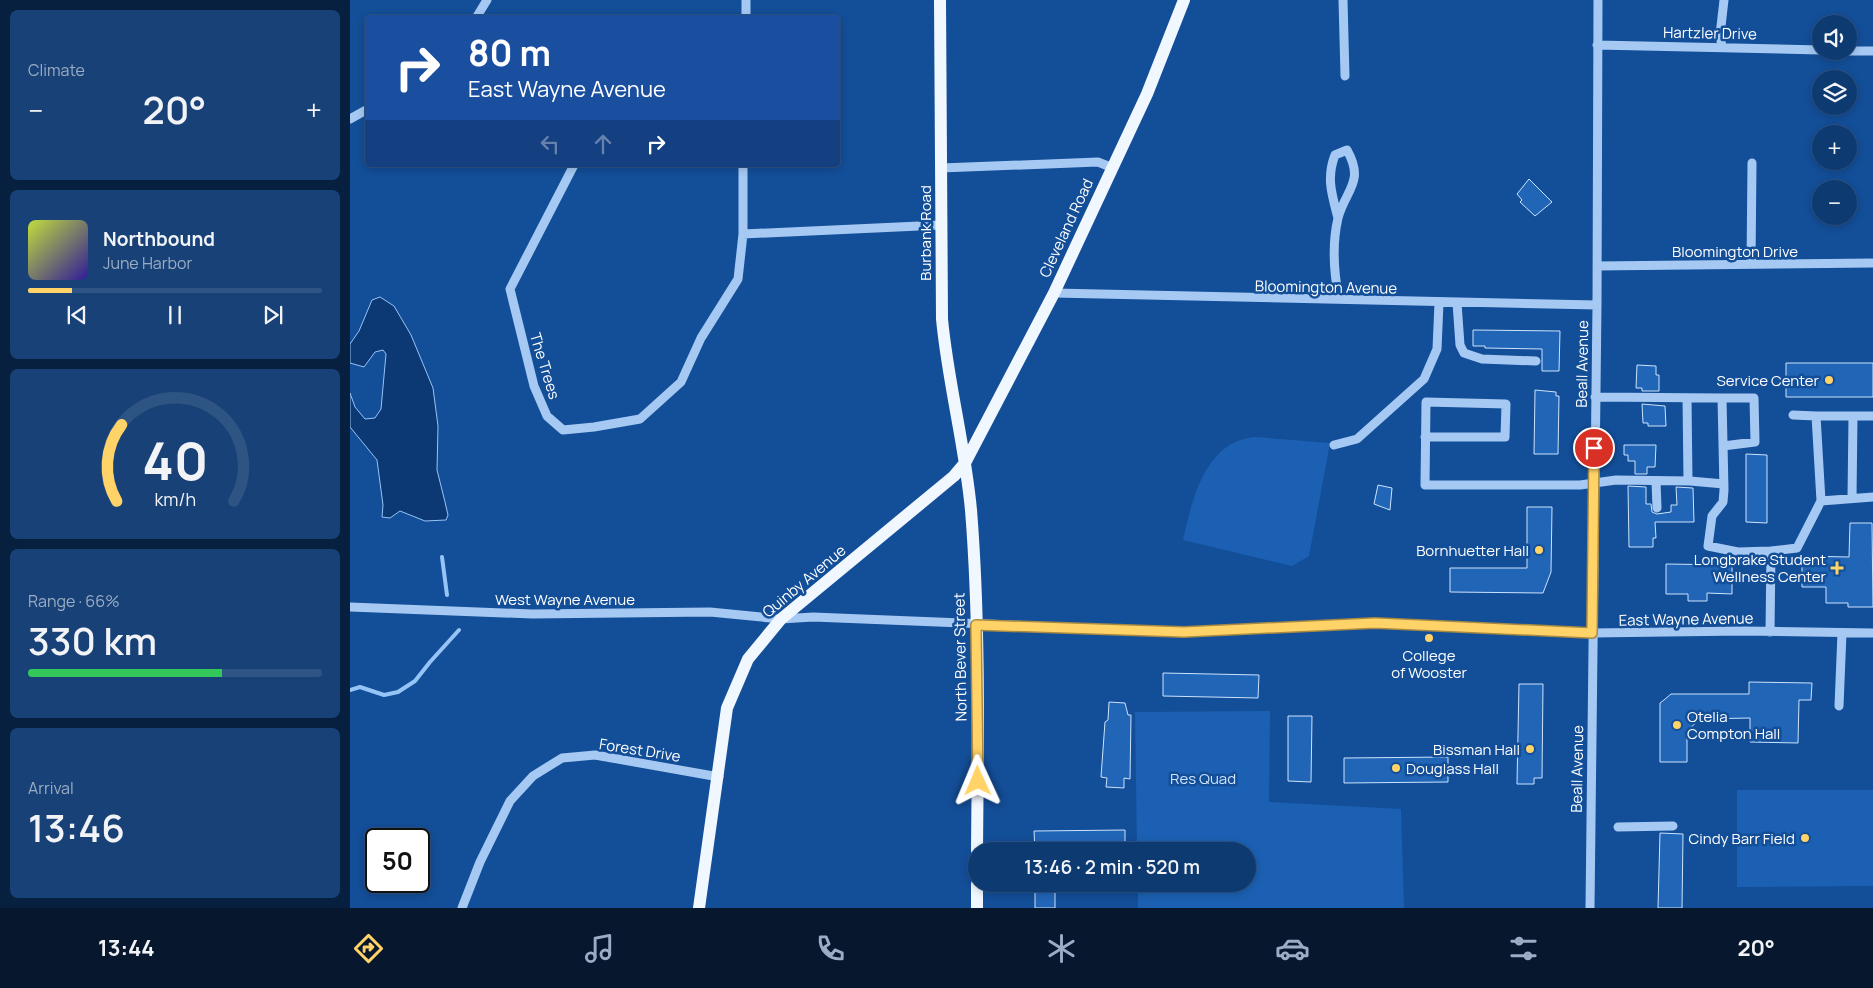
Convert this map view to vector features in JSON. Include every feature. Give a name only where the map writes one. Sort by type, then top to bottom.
[{"type":"main road","name":"Burbank Road","points":[[940,0],[942,319],[946,361],[966,463]]},
{"type":"main road","name":"Cleveland Road","points":[[966,463],[1054,293],[1113,168],[1147,94],[1184,0]]},
{"type":"main road","name":"Quinby Avenue","points":[[699,908],[727,708],[748,659],[780,619],[954,476],[966,463]]},
{"type":"main road","name":"North Bever Street","points":[[966,463],[971,510],[976,625],[977,842]]},
{"type":"main road","points":[[977,892],[977,908]]},
{"type":"street","points":[[478,15],[487,0]]},
{"type":"street","points":[[746,0],[746,15]]},
{"type":"street","points":[[1344,0],[1346,76]]},
{"type":"street","name":"Beall Avenue","points":[[1590,908],[1597,305],[1598,0]]},
{"type":"street","points":[[1722,48],[1720,35],[1724,0]]},
{"type":"street","name":"Hartzler Drive","points":[[1597,45],[1812,50]]},
{"type":"street","points":[[1857,51],[1873,51]]},
{"type":"street","points":[[350,119],[365,111]]},
{"type":"street","points":[[1338,218],[1329,185],[1330,167],[1335,155],[1347,150],[1354,163],[1355,175],[1353,187],[1338,218],[1335,246],[1339,300]]},
{"type":"street","points":[[941,168],[1098,162],[1113,168]]},
{"type":"street","points":[[1751,264],[1752,163]]},
{"type":"street","name":"The Trees","points":[[573,167],[510,289],[534,386],[547,416],[562,430],[640,419],[680,382],[701,338],[738,279],[742,234],[743,167]]},
{"type":"street","points":[[742,234],[941,225]]},
{"type":"street","name":"Bloomington Drive","points":[[1597,266],[1873,263]]},
{"type":"street","name":"Bloomington Avenue","points":[[1054,293],[1597,305]]},
{"type":"street","points":[[1334,445],[1357,439],[1424,379],[1437,349],[1439,303]]},
{"type":"street","points":[[1457,303],[1458,330],[1464,353],[1482,359],[1536,361]]},
{"type":"street","points":[[1595,398],[1754,398],[1755,442],[1723,446]]},
{"type":"street","points":[[1687,398],[1688,481]]},
{"type":"street","points":[[1722,398],[1723,502],[1712,516],[1708,546],[1738,552],[1797,548],[1821,500],[1816,416]]},
{"type":"street","points":[[1425,437],[1506,437],[1506,404],[1426,402],[1425,437],[1425,485],[1580,485],[1616,480],[1688,481],[1724,484]]},
{"type":"street","points":[[1793,415],[1873,416]]},
{"type":"street","points":[[1852,498],[1853,416]]},
{"type":"street","points":[[1656,481],[1656,508]]},
{"type":"street","points":[[1821,500],[1873,498]]},
{"type":"street","points":[[1770,632],[1771,551]]},
{"type":"street","name":"West Wayne Avenue","points":[[350,607],[532,614],[710,612],[780,619]]},
{"type":"street","name":"East Wayne Avenue","points":[[780,619],[813,617],[1184,632],[1375,623],[1592,633],[1873,633]]},
{"type":"street","points":[[1839,706],[1842,633]]},
{"type":"street","name":"Forest Drive","points":[[462,908],[480,862],[510,802],[533,776],[562,758],[595,755],[718,777]]},
{"type":"street","points":[[1618,827],[1673,826]]},
{"type":"green space","points":[[1256,437],[1330,443],[1309,556],[1292,566],[1183,540],[1197,491],[1213,460],[1224,449],[1239,441]]},
{"type":"green space","name":"Res Quad","points":[[1270,711],[1269,802],[1401,809],[1404,908],[1138,908],[1138,892],[1256,892],[1256,842],[1137,842],[1135,712]]},
{"type":"green space","name":"Cindy Barr Field","points":[[1737,790],[1873,790],[1873,886],[1737,887]]},
{"type":"shaded area","points":[[380,297],[394,306],[411,335],[433,388],[438,426],[437,470],[448,515],[446,520],[425,521],[400,511],[390,518],[382,517],[383,505],[377,460],[350,427],[350,393],[355,407],[365,419],[375,418],[381,409],[386,354],[383,350],[375,352],[364,367],[350,363],[350,344],[359,331],[372,300]]},
{"type":"building","points":[[1529,179],[1552,202],[1535,216],[1520,202],[1522,200],[1517,194]]},
{"type":"building","points":[[1473,330],[1560,331],[1559,371],[1542,371],[1542,349],[1473,346]]},
{"type":"building","name":"Service Center","points":[[1786,363],[1873,363],[1873,397],[1786,397]]},
{"type":"building","points":[[1637,365],[1656,366],[1656,375],[1659,375],[1659,391],[1642,391],[1642,388],[1636,388]]},
{"type":"building","points":[[1535,390],[1556,392],[1556,396],[1559,396],[1558,454],[1534,454]]},
{"type":"building","points":[[1642,404],[1665,406],[1666,426],[1648,426],[1648,423],[1643,423]]},
{"type":"building","points":[[1624,445],[1656,445],[1655,467],[1647,467],[1647,474],[1635,474],[1635,461],[1628,461],[1628,455],[1624,455]]},
{"type":"building","points":[[1746,454],[1767,455],[1767,523],[1746,522]]},
{"type":"building","points":[[1378,485],[1392,488],[1390,510],[1374,504]]},
{"type":"building","points":[[1628,486],[1646,487],[1646,504],[1651,504],[1652,512],[1657,514],[1671,512],[1671,505],[1677,505],[1676,487],[1693,488],[1694,522],[1655,522],[1656,538],[1653,538],[1653,547],[1629,547]]},
{"type":"building","name":"Bornhuetter Hall","points":[[1527,507],[1552,507],[1551,572],[1543,593],[1450,592],[1450,568],[1527,568]]},
{"type":"building","name":"Longbrake Student Wellness Center","points":[[1850,523],[1872,523],[1873,607],[1848,607],[1848,603],[1826,603],[1826,587],[1802,587],[1802,556],[1849,557]]},
{"type":"building","points":[[1666,564],[1732,565],[1732,594],[1707,593],[1707,601],[1688,601],[1688,594],[1666,594]]},
{"type":"building","points":[[1163,673],[1259,675],[1258,698],[1163,696]]},
{"type":"building","points":[[1749,682],[1812,683],[1811,700],[1799,700],[1798,743],[1750,742],[1750,718],[1700,719],[1687,731],[1687,762],[1660,762],[1660,703],[1671,694],[1749,694]]},
{"type":"building","name":"Bissman Hall","points":[[1519,684],[1543,684],[1542,778],[1534,778],[1534,784],[1517,784]]},
{"type":"building","points":[[1109,702],[1125,703],[1128,715],[1131,715],[1130,779],[1124,778],[1124,788],[1106,787],[1107,778],[1101,777],[1105,722],[1108,720]]},
{"type":"building","points":[[1288,716],[1312,716],[1311,782],[1288,781]]},
{"type":"building","name":"Douglass Hall","points":[[1448,757],[1448,782],[1344,783],[1344,758]]},
{"type":"building","points":[[1125,830],[1125,842],[1035,842],[1034,831]]},
{"type":"building","points":[[1660,833],[1683,834],[1682,908],[1658,908]]},
{"type":"building","points":[[1035,892],[1055,892],[1055,908],[1035,908]]},
{"type":"waterway","points":[[442,557],[447,595]]},
{"type":"waterway","points":[[350,690],[360,687],[384,695],[398,692],[415,681],[459,630]]},
{"type":"place","name":"Service Center","points":[[1829,380]]},
{"type":"place","name":"Bornhuetter Hall","points":[[1539,550]]},
{"type":"place","name":"Longbrake Student Wellness Center","points":[[1837,568]]},
{"type":"place","name":"College of Wooster","points":[[1429,638]]},
{"type":"place","name":"Otelia Compton Hall","points":[[1677,725]]},
{"type":"place","name":"Bissman Hall","points":[[1530,749]]},
{"type":"place","name":"Douglass Hall","points":[[1396,768]]},
{"type":"place","name":"Cindy Barr Field","points":[[1805,838]]},
{"type":"route","points":[[978,781],[976,625],[1184,632],[1375,623],[1592,633],[1594,448]]}]
